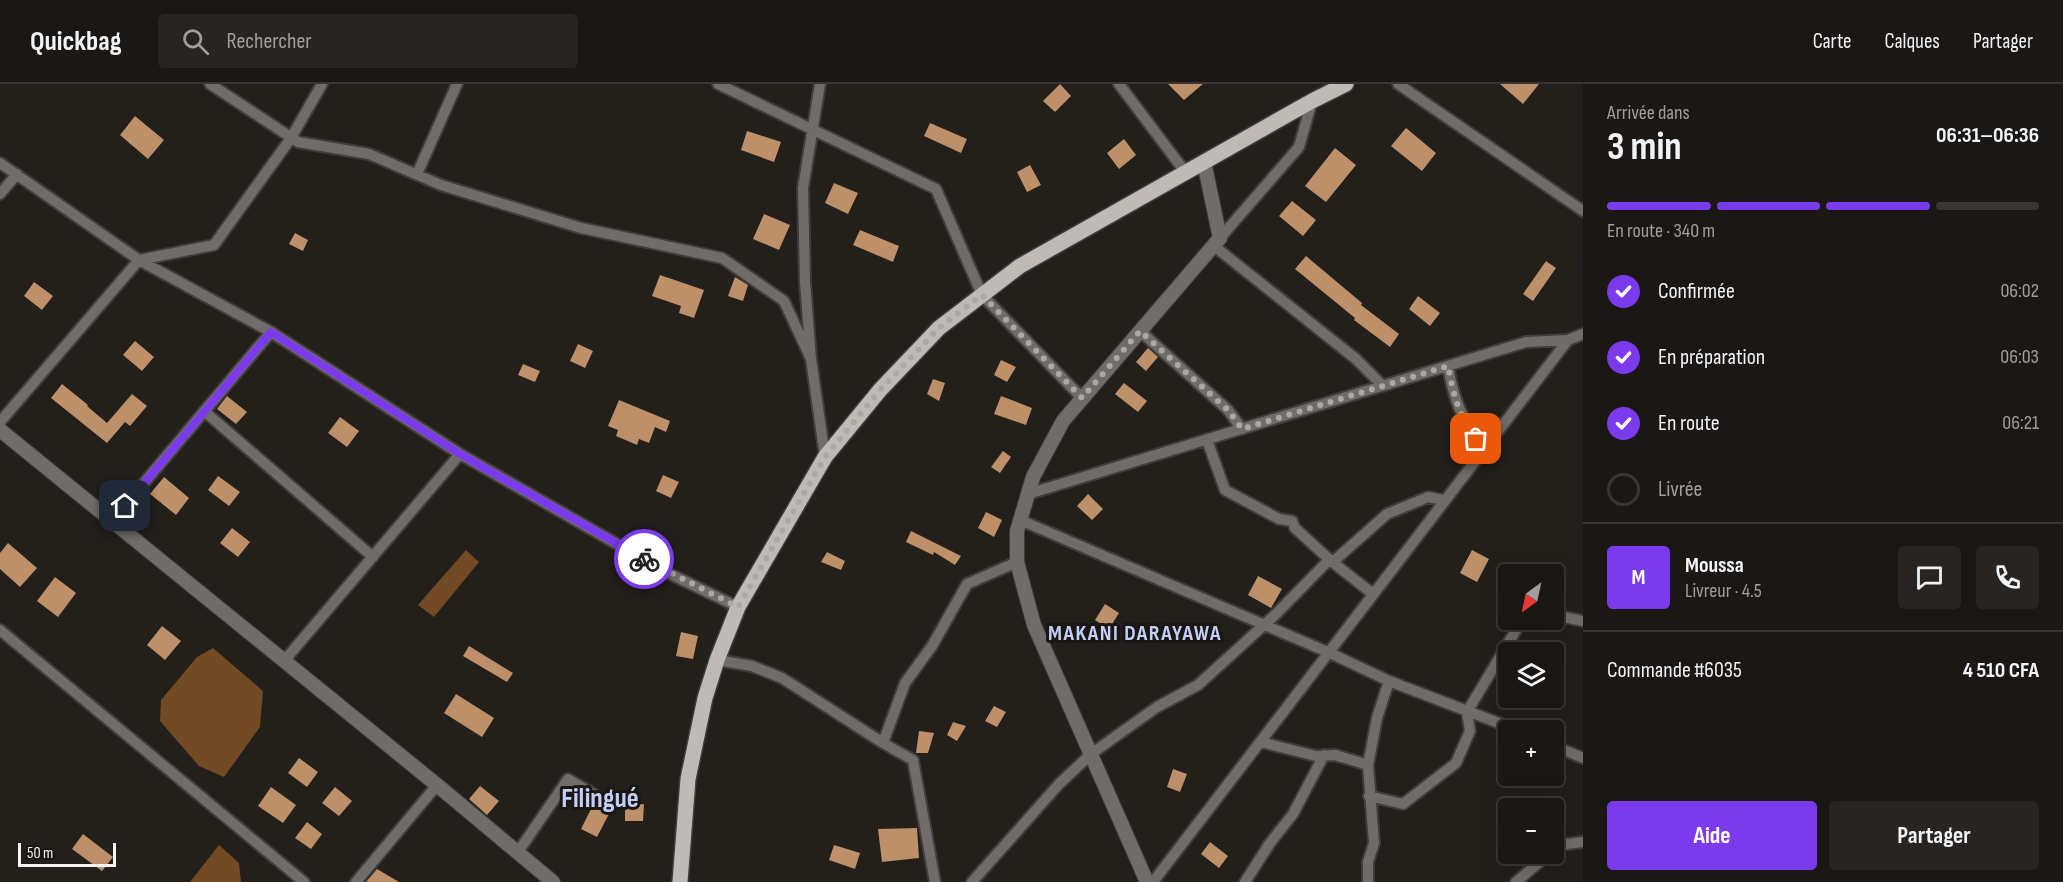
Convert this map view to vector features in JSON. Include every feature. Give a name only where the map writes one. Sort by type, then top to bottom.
[{"type":"main road","points":[[680,882],[688,779],[705,698],[738,607],[825,457],[880,390],[939,328],[1020,266],[1346,84]]},
{"type":"street","points":[[210,84],[298,142],[369,154],[441,185],[581,228],[722,258],[784,301],[810,359]]},
{"type":"street","points":[[0,422],[139,260],[214,245],[291,138],[322,84]]},
{"type":"street","points":[[417,174],[457,84]]},
{"type":"street","points":[[718,84],[936,189],[982,295],[1082,398]]},
{"type":"street","points":[[820,84],[803,188],[810,359],[825,457]]},
{"type":"street","points":[[1119,84],[1186,173]]},
{"type":"street","points":[[1398,84],[1583,211]]},
{"type":"street","points":[[1147,882],[1034,625],[1017,562],[1017,531],[1033,477],[1064,421],[1299,147],[1312,101]]},
{"type":"street","points":[[1204,162],[1217,242],[1356,360],[1383,386]]},
{"type":"street","points":[[0,163],[139,260],[271,332],[460,454],[664,571],[738,607]]},
{"type":"street","points":[[0,194],[16,174]]},
{"type":"street","points":[[1140,331],[1228,410],[1242,429]]},
{"type":"street","points":[[111,522],[271,332]]},
{"type":"street","points":[[1028,494],[1526,342],[1568,340],[1583,334]]},
{"type":"street","points":[[1153,882],[1330,653],[1443,500],[1568,340]]},
{"type":"street","points":[[1448,366],[1453,392],[1468,428],[1485,449]]},
{"type":"street","points":[[204,411],[373,556]]},
{"type":"street","points":[[0,430],[554,882]]},
{"type":"street","points":[[1207,440],[1225,490],[1279,519],[1292,520],[1295,528],[1331,561],[1373,594]]},
{"type":"street","points":[[284,661],[460,454]]},
{"type":"street","points":[[972,882],[1059,784],[1091,754],[1157,707],[1198,685],[1326,563],[1387,514],[1428,497],[1443,500]]},
{"type":"street","points":[[1020,520],[1330,653],[1389,681],[1498,723]]},
{"type":"street","points":[[883,743],[906,683],[932,646],[967,584],[1017,562]]},
{"type":"street","points":[[1564,617],[1583,621]]},
{"type":"street","points":[[0,630],[304,882]]},
{"type":"street","points":[[1369,796],[1403,804],[1456,763],[1470,731],[1467,711],[1516,630]]},
{"type":"street","points":[[717,660],[752,666],[782,678],[913,760],[935,882]]},
{"type":"street","points":[[1368,882],[1368,862],[1374,843],[1368,765],[1377,718],[1389,681]]},
{"type":"street","points":[[1261,742],[1316,756],[1335,754],[1368,765]]},
{"type":"street","points":[[1564,750],[1583,758]]},
{"type":"street","points":[[1245,882],[1270,843],[1293,814],[1324,755]]},
{"type":"street","points":[[518,852],[568,779],[600,798]]},
{"type":"street","points":[[357,882],[437,785]]},
{"type":"street","points":[[1564,844],[1583,842]]},
{"type":"street","points":[[1516,882],[1537,864]]},
{"type":"shaded area","points":[[466,550],[479,562],[434,617],[418,605]]},
{"type":"shaded area","points":[[213,648],[263,691],[260,727],[224,777],[199,766],[160,721],[161,700],[197,657]]},
{"type":"shaded area","points":[[219,845],[239,863],[241,882],[190,882]]},
{"type":"building","points":[[1060,84],[1071,96],[1055,112],[1043,101]]},
{"type":"building","points":[[1168,84],[1203,84],[1184,100]]},
{"type":"building","points":[[1500,84],[1539,84],[1523,104]]},
{"type":"building","points":[[135,116],[164,140],[148,159],[120,135]]},
{"type":"building","points":[[930,123],[967,139],[961,153],[924,136]]},
{"type":"building","points":[[1406,128],[1436,153],[1422,171],[1391,146]]},
{"type":"building","points":[[747,131],[781,142],[774,162],[741,150]]},
{"type":"building","points":[[1124,139],[1136,155],[1119,169],[1107,153]]},
{"type":"building","points":[[1335,148],[1356,165],[1326,202],[1305,186]]},
{"type":"building","points":[[1030,165],[1041,185],[1027,192],[1017,172]]},
{"type":"building","points":[[834,183],[858,193],[848,214],[825,203]]},
{"type":"building","points":[[1292,201],[1316,220],[1303,236],[1279,216]]},
{"type":"building","points":[[764,214],[790,225],[779,250],[753,239]]},
{"type":"building","points":[[860,230],[899,246],[893,262],[853,245]]},
{"type":"building","points":[[295,233],[308,240],[303,251],[289,244]]},
{"type":"building","points":[[1306,256],[1362,303],[1361,305],[1399,334],[1390,347],[1354,320],[1355,318],[1295,269]]},
{"type":"building","points":[[1546,261],[1556,268],[1533,301],[1523,294]]},
{"type":"building","points":[[660,275],[704,290],[694,318],[679,313],[681,306],[652,296]]},
{"type":"building","points":[[735,277],[748,285],[743,301],[728,296]]},
{"type":"building","points":[[34,282],[53,296],[42,310],[24,296]]},
{"type":"building","points":[[1418,296],[1440,313],[1430,326],[1409,309]]},
{"type":"building","points":[[135,341],[154,357],[142,371],[123,355]]},
{"type":"building","points":[[578,344],[593,351],[585,368],[570,361]]},
{"type":"building","points":[[1148,348],[1158,357],[1146,371],[1136,362]]},
{"type":"building","points":[[1001,360],[1016,367],[1007,382],[994,375]]},
{"type":"building","points":[[523,364],[540,371],[535,382],[518,375]]},
{"type":"building","points":[[933,379],[945,383],[939,401],[927,394]]},
{"type":"building","points":[[1124,383],[1147,401],[1138,412],[1115,394]]},
{"type":"building","points":[[62,384],[107,423],[132,394],[147,406],[130,426],[125,422],[107,443],[51,398]]},
{"type":"building","points":[[227,396],[247,412],[236,424],[217,409]]},
{"type":"building","points":[[1001,396],[1032,408],[1026,425],[994,414]]},
{"type":"building","points":[[619,400],[670,421],[666,432],[655,427],[649,443],[639,439],[637,445],[616,436],[618,430],[608,426]]},
{"type":"building","points":[[340,417],[359,431],[347,447],[328,433]]},
{"type":"building","points":[[1003,451],[1011,457],[1000,473],[991,467]]},
{"type":"building","points":[[663,475],[679,482],[671,498],[656,491]]},
{"type":"building","points":[[218,476],[240,492],[229,506],[208,490]]},
{"type":"building","points":[[164,477],[189,498],[176,515],[150,494]]},
{"type":"building","points":[[1088,494],[1103,509],[1092,520],[1077,506]]},
{"type":"building","points":[[986,512],[1002,520],[994,537],[978,528]]},
{"type":"building","points":[[232,528],[250,542],[238,557],[220,543]]},
{"type":"building","points":[[911,531],[961,556],[955,565],[934,552],[933,555],[906,542]]},
{"type":"building","points":[[8,543],[37,568],[20,587],[0,569],[0,553]]},
{"type":"building","points":[[1472,550],[1489,559],[1477,582],[1460,573]]},
{"type":"building","points":[[827,552],[845,561],[841,570],[821,562]]},
{"type":"building","points":[[1258,576],[1282,589],[1271,608],[1248,595]]},
{"type":"building","points":[[55,577],[76,593],[58,617],[37,601]]},
{"type":"building","points":[[1105,604],[1119,613],[1109,629],[1095,620]]},
{"type":"building","points":[[162,626],[181,641],[165,660],[147,645]]},
{"type":"building","points":[[681,632],[698,636],[693,659],[676,656]]},
{"type":"building","points":[[469,646],[513,673],[507,682],[463,656]]},
{"type":"building","points":[[456,694],[494,718],[482,737],[444,713]]},
{"type":"building","points":[[994,706],[1006,712],[997,727],[985,721]]},
{"type":"building","points":[[953,722],[966,726],[957,741],[947,735]]},
{"type":"building","points":[[919,731],[934,733],[928,753],[916,753]]},
{"type":"building","points":[[299,758],[318,772],[307,787],[288,773]]},
{"type":"building","points":[[1173,769],[1187,774],[1180,792],[1167,787]]},
{"type":"building","points":[[480,786],[499,801],[487,815],[469,799]]},
{"type":"building","points":[[271,787],[296,805],[283,823],[258,806]]},
{"type":"building","points":[[335,787],[352,801],[339,816],[322,803]]},
{"type":"building","points":[[594,803],[610,812],[597,837],[581,829]]},
{"type":"building","points":[[644,804],[643,821],[625,821],[625,806]]},
{"type":"building","points":[[307,822],[322,834],[311,849],[295,838]]},
{"type":"building","points":[[917,828],[919,858],[882,862],[878,829]]},
{"type":"building","points":[[83,834],[113,857],[102,871],[72,849]]},
{"type":"building","points":[[1210,842],[1228,856],[1219,868],[1201,854]]},
{"type":"building","points":[[834,845],[860,853],[855,869],[829,860]]},
{"type":"building","points":[[377,869],[399,882],[366,882]]},
{"type":"way so far","points":[[644,559],[738,607],[825,457],[880,390],[939,328],[982,295],[1082,398],[1140,331],[1228,410],[1242,429],[1448,366],[1453,392],[1468,428],[1476,439]]},
{"type":"district","name":"MAKANI DARAYAWA","points":[[1135,633]]},
{"type":"district","name":"Filingué","points":[[600,798]]},
{"type":"route","points":[[125,506],[271,332],[460,454],[644,559]]}]
